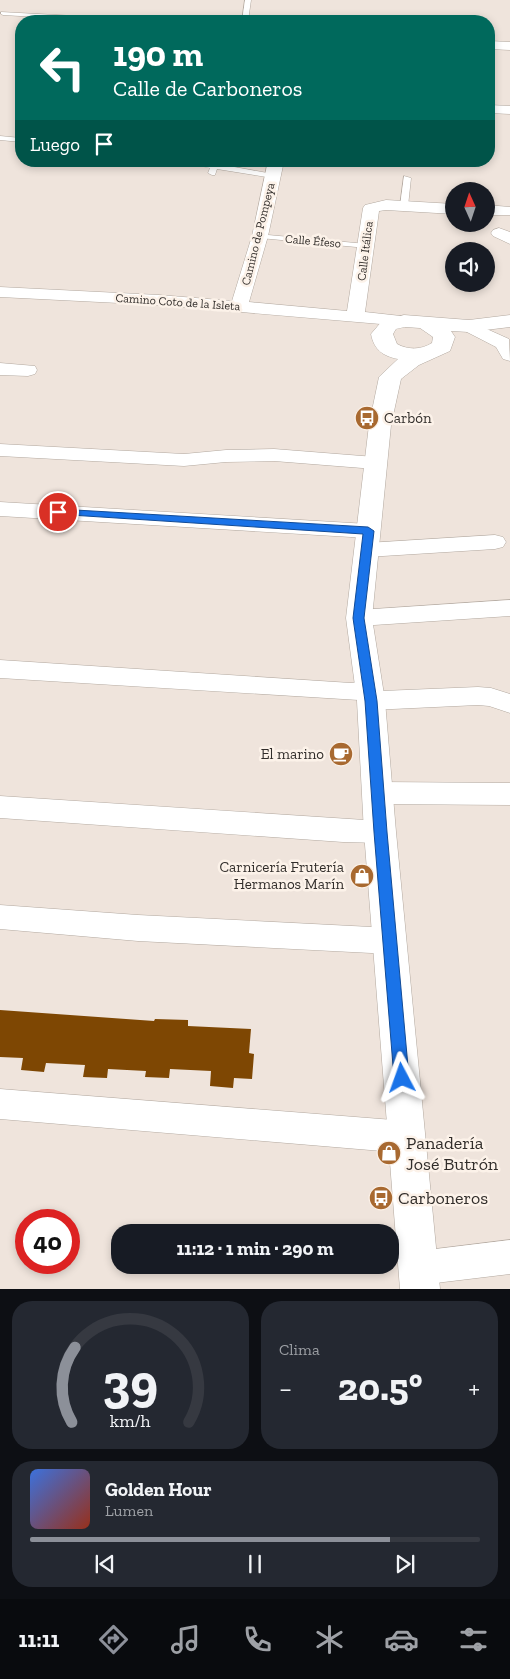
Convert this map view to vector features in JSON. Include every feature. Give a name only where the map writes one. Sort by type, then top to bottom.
[{"type":"street","points":[[495,45],[510,46]]},
{"type":"street","points":[[495,109],[510,110]]},
{"type":"street","name":"Camino de Pompeya","points":[[239,306],[260,236],[275,169]]},
{"type":"street","name":"Calle Itálica","points":[[355,318],[367,246],[371,208],[381,204],[445,208]]},
{"type":"street","points":[[495,210],[507,211]]},
{"type":"street","name":"Camino Coto de la Isleta","points":[[0,292],[239,306],[404,321]]},
{"type":"street","name":"Camino Coto de la Isleta","points":[[355,318],[371,328],[383,341]]},
{"type":"street","points":[[390,377],[384,371],[384,329],[396,322],[469,326],[510,321]]},
{"type":"street","points":[[430,324],[437,328],[444,337],[444,342],[430,353],[411,360],[390,377],[380,425],[375,463],[359,618],[371,696],[380,832],[420,1278],[510,1256]]},
{"type":"street","points":[[469,326],[506,344]]},
{"type":"street","points":[[383,341],[396,352],[404,354],[430,353],[506,344]]},
{"type":"street","points":[[0,369],[28,370]]},
{"type":"street","points":[[0,450],[184,460],[226,456],[274,455],[375,463]]},
{"type":"street","points":[[0,508],[368,540],[495,542]]},
{"type":"street","points":[[359,618],[510,608]]},
{"type":"street","points":[[0,669],[351,692],[371,696],[478,696],[492,697],[510,704]]},
{"type":"street","points":[[378,793],[510,794]]},
{"type":"street","points":[[0,807],[380,832]]},
{"type":"street","points":[[0,917],[138,928],[391,941]]},
{"type":"street","points":[[0,1104],[406,1137]]},
{"type":"lane","points":[[246,15],[248,0]]},
{"type":"lane","points":[[3,13],[35,15]]},
{"type":"lane","points":[[2,138],[15,139]]},
{"type":"lane","points":[[213,167],[275,169]]},
{"type":"lane","points":[[404,206],[407,178]]},
{"type":"lane","name":"Calle Éfeso","points":[[260,236],[367,246]]},
{"type":"building","points":[[0,1010],[154,1021],[155,1019],[188,1020],[188,1026],[251,1029],[249,1053],[254,1054],[252,1079],[234,1078],[233,1088],[210,1086],[211,1071],[170,1069],[169,1078],[145,1077],[146,1071],[108,1069],[107,1078],[83,1077],[85,1065],[46,1063],[44,1072],[21,1070],[23,1058],[0,1057]]},
{"type":"place","name":"Carbón","points":[[367,418]]},
{"type":"place","name":"El marino","points":[[341,754]]},
{"type":"place","name":"Carnicería Frutería Hermanos Marín","points":[[362,876]]},
{"type":"place","name":"Panadería José Butrón","points":[[389,1153]]},
{"type":"place","name":"Carboneros","points":[[381,1198]]},
{"type":"route","points":[[58,512],[368,531],[359,618],[371,701],[380,832],[402,1078]]}]
